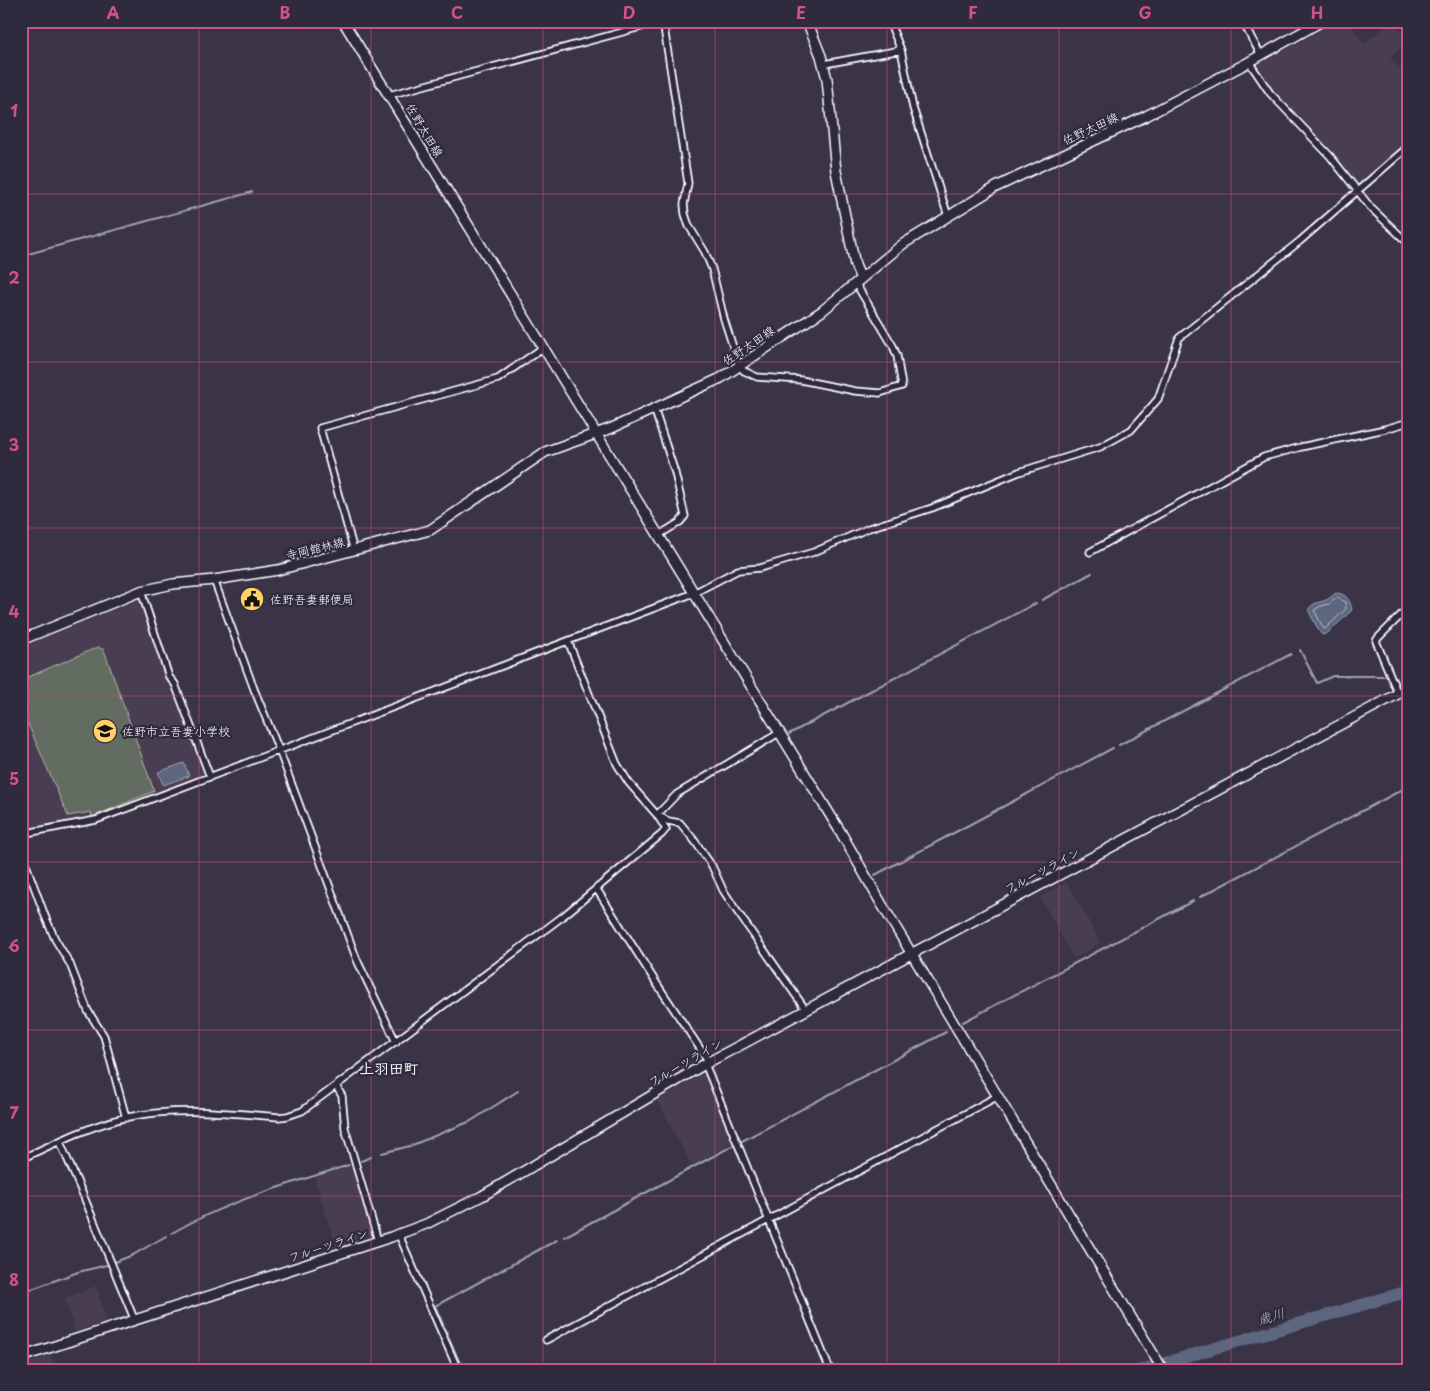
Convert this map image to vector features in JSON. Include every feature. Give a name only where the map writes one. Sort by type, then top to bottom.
[{"type":"street","name":"佐野太田線","points":[[343,21],[596,433],[721,378],[822,311],[903,244],[996,187],[1146,116],[1261,56],[1322,21]]},
{"type":"street","points":[[389,95],[663,21],[688,183],[684,204],[685,214],[689,226],[705,252],[712,269],[724,319],[739,366],[744,371],[757,377],[800,380],[855,392],[880,393],[902,386],[897,356],[858,282],[836,171],[827,79],[824,64],[807,21]]},
{"type":"street","points":[[889,21],[901,50],[914,108],[948,216]]},
{"type":"street","points":[[1242,21],[1261,56]]},
{"type":"street","points":[[824,64],[901,50]]},
{"type":"street","points":[[1249,62],[1270,92],[1330,156],[1371,208],[1409,244]]},
{"type":"street","points":[[21,834],[96,820],[694,593],[738,570],[760,568],[814,552],[869,528],[932,508],[1019,472],[1100,447],[1132,430],[1158,399],[1176,342],[1179,338],[1300,241],[1357,189],[1409,146]]},
{"type":"street","points":[[354,551],[320,428],[498,379],[544,347]]},
{"type":"street","points":[[654,408],[675,473],[685,516],[680,522],[659,535]]},
{"type":"street","points":[[1090,552],[1264,457],[1409,422]]},
{"type":"street","points":[[596,433],[779,732],[1163,1370]]},
{"type":"street","name":"寺岡館林線","points":[[21,640],[141,591],[173,584],[278,570],[430,530],[537,457],[554,448],[596,433]]},
{"type":"street","points":[[214,580],[357,960],[396,1042]]},
{"type":"street","points":[[141,591],[169,677],[175,684],[210,777]]},
{"type":"street","points":[[1398,694],[1376,642],[1409,607]]},
{"type":"street","points":[[21,1159],[80,1133],[126,1118],[166,1112],[223,1111],[287,1116],[302,1111],[562,916],[666,829],[617,764],[568,641]]},
{"type":"street","name":"フルーツライン","points":[[21,1357],[378,1242],[450,1213],[707,1063],[1408,689]]},
{"type":"street","points":[[657,815],[677,794],[779,732]]},
{"type":"street","points":[[657,815],[668,821],[680,823],[694,840],[712,866],[734,908],[806,1010]]},
{"type":"street","points":[[21,851],[45,916],[70,964],[88,1011],[104,1036],[126,1118]]},
{"type":"street","points":[[596,888],[707,1063],[830,1370]]},
{"type":"street","points":[[336,1086],[342,1096],[345,1128],[378,1242]]},
{"type":"street","points":[[546,1340],[998,1096]]},
{"type":"street","points":[[60,1142],[135,1320]]},
{"type":"street","points":[[399,1234],[458,1370]]},
{"type":"shaded area","points":[[1338,21],[1348,21],[1364,44],[1391,21],[1394,21],[1409,40],[1390,58],[1409,78],[1409,121],[1403,145],[1359,183],[1355,182],[1283,102],[1255,66]]},
{"type":"shaded area","name":"佐野市立吾妻小学校","points":[[138,600],[141,603],[166,683],[173,688],[205,774],[164,791],[159,795],[93,818],[21,831],[21,646]]},
{"type":"shaded area","points":[[98,647],[104,650],[154,791],[92,817],[91,812],[68,816],[21,708],[21,680]]},
{"type":"shaded area","points":[[1067,882],[1101,943],[1074,959],[1040,897]]},
{"type":"shaded area","points":[[706,1072],[734,1142],[692,1166],[657,1100]]},
{"type":"shaded area","points":[[353,1166],[374,1234],[337,1248],[314,1178]]},
{"type":"shaded area","points":[[96,1286],[107,1321],[75,1332],[65,1298]]},
{"type":"shaded area","points":[[51,1355],[56,1370],[21,1370],[21,1365]]},
{"type":"water","points":[[1336,593],[1347,598],[1352,610],[1328,633],[1322,635],[1308,610],[1314,604]]},
{"type":"water","points":[[184,763],[189,776],[163,785],[158,772]]},
{"type":"waterway","points":[[21,256],[252,192]]},
{"type":"waterway","points":[[1042,600],[1092,573]]},
{"type":"waterway","points":[[789,734],[1036,603]]},
{"type":"waterway","points":[[1300,650],[1317,683],[1333,676],[1384,676]]},
{"type":"waterway","points":[[1119,745],[1291,654]]},
{"type":"waterway","points":[[875,875],[1113,748]]},
{"type":"waterway","points":[[1200,897],[1409,786]]},
{"type":"waterway","points":[[963,1022],[1193,901]]},
{"type":"waterway","points":[[742,1141],[946,1032]]},
{"type":"waterway","points":[[382,1153],[410,1146],[471,1121],[518,1091]]},
{"type":"waterway","points":[[564,1237],[734,1145]]},
{"type":"waterway","points":[[361,1161],[371,1157]]},
{"type":"waterway","points":[[172,1233],[236,1202],[349,1165]]},
{"type":"waterway","points":[[115,1262],[133,1255],[166,1236]]},
{"type":"waterway","points":[[463,1370],[435,1306],[557,1240]]},
{"type":"waterway","points":[[21,1293],[78,1272],[107,1265]]},
{"type":"waterway","name":"歳川","points":[[1141,1370],[1409,1291]]},
{"type":"place","name":"佐野吾妻郵便局","points":[[252,599]]},
{"type":"place","name":"佐野市立吾妻小学校","points":[[105,731]]},
{"type":"district","name":"上羽田町","points":[[389,1067]]}]
